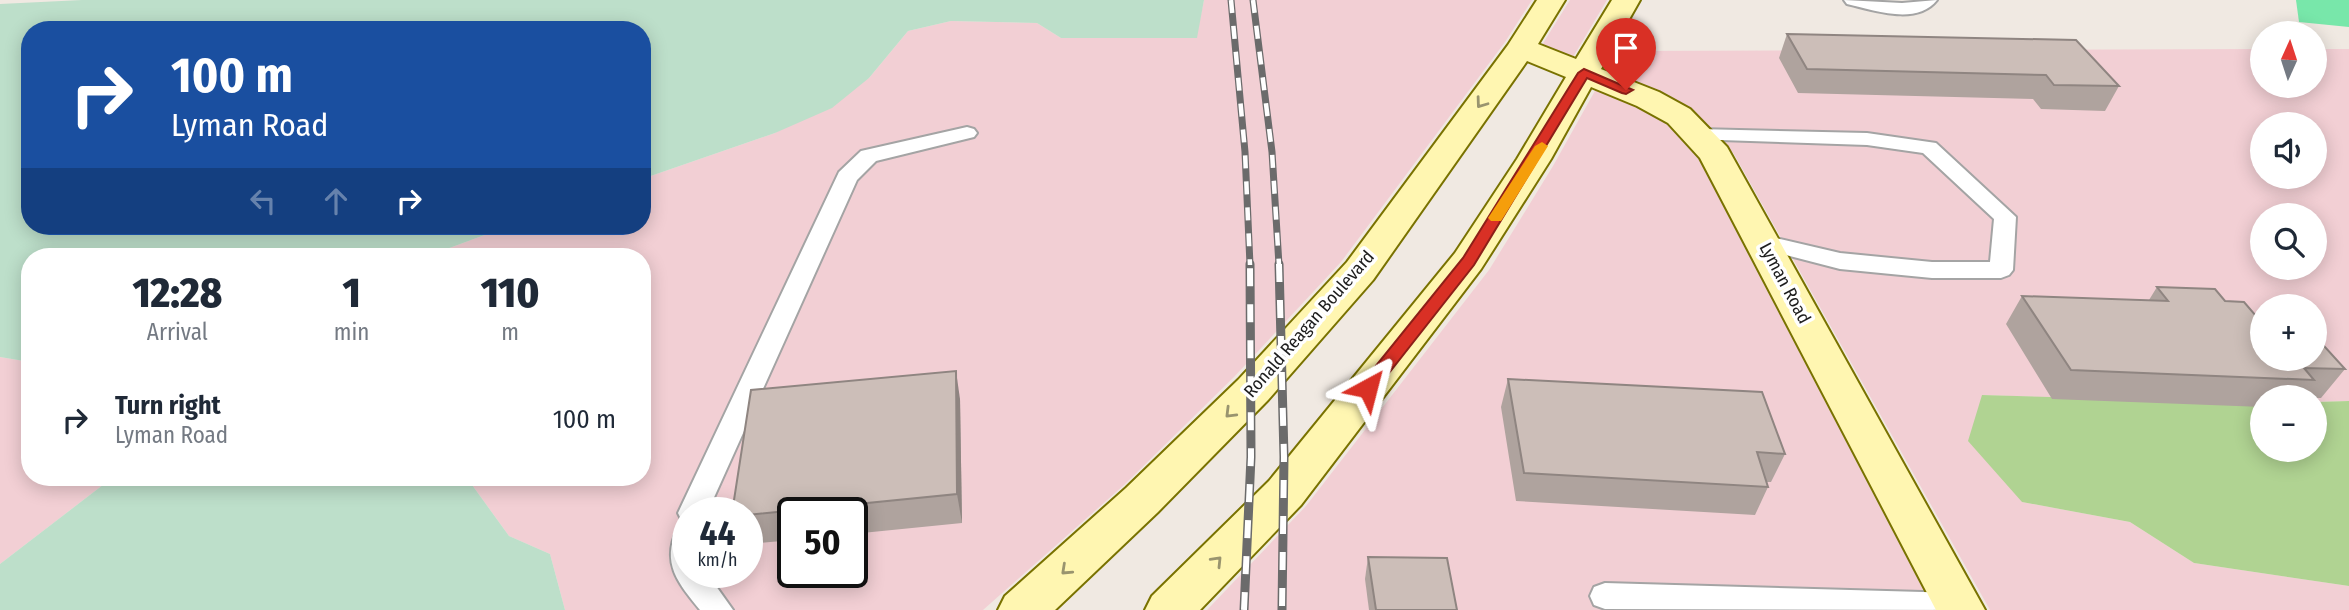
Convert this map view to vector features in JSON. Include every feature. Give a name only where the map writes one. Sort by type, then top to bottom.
[{"type":"main road","name":"Ronald Reagan Boulevard","points":[[1022,610],[1142,500],[1253,390],[1360,271],[1521,48],[1551,0]]},
{"type":"main road","points":[[1169,610],[1285,493],[1468,261],[1626,0]]},
{"type":"main road","name":"Lyman Road","points":[[1521,48],[1648,99],[1679,116],[1715,154],[1960,608]]},
{"type":"lane","points":[[1853,0],[1909,8],[1923,5],[1928,0]]},
{"type":"lane","points":[[699,497],[847,177],[869,156],[967,133]]},
{"type":"lane","points":[[1698,135],[1867,139],[1929,147],[2005,217],[2001,270],[1932,270],[1840,261],[1763,242]]},
{"type":"lane","points":[[700,588],[718,610]]},
{"type":"lane","points":[[1605,596],[1960,608]]},
{"type":"shaded area","points":[[1204,0],[1532,0],[1505,42],[1341,262],[1234,377],[1124,485],[983,610],[565,610],[550,554],[509,536],[473,486],[651,486],[651,248],[449,248],[485,235],[651,235],[651,176],[775,133],[869,78],[908,31],[951,21],[1037,23],[1061,38],[1196,38]]},
{"type":"shaded area","points":[[1570,0],[1607,0],[1573,57],[1542,45]]},
{"type":"shaded area","points":[[2250,49],[2250,98],[2328,98],[2328,49],[2349,49],[2349,401],[2327,402],[2327,385],[2250,385],[2250,400],[2233,404],[1983,395],[2022,502],[2130,522],[2194,563],[2349,586],[2349,610],[1990,610],[1734,154],[1689,108],[1655,90],[1606,70],[1617,51]]},
{"type":"shaded area","points":[[1596,89],[1665,121],[1697,156],[1934,610],[1207,610],[1306,506],[1489,270],[1553,166]]},
{"type":"shaded area","points":[[0,357],[21,360],[21,486],[102,486],[0,564]]},
{"type":"green space","points":[[82,0],[1204,0],[1197,38],[1061,38],[1037,23],[951,21],[908,31],[869,78],[832,108],[775,133],[651,176],[651,21],[21,21],[21,235],[485,235],[449,248],[21,248],[21,360],[0,357],[0,4]]},
{"type":"green space","points":[[2296,0],[2349,0],[2349,27],[2328,25],[2328,21],[2299,21]]},
{"type":"green space","points":[[1982,395],[2250,403],[2250,462],[2327,462],[2327,402],[2349,401],[2349,586],[2194,563],[2130,522],[2022,502],[1968,441]]},
{"type":"green space","points":[[102,486],[473,486],[509,536],[550,554],[565,610],[0,610],[0,564]]},
{"type":"building","points":[[1787,34],[2076,40],[2119,86],[2054,85],[2046,75],[1807,69]]},
{"type":"building","points":[[2157,287],[2215,289],[2225,301],[2244,302],[2250,309],[2250,371],[2306,371],[2314,380],[2071,370],[2022,296],[2168,301]]},
{"type":"building","points":[[2327,349],[2345,369],[2327,369]]},
{"type":"building","points":[[956,371],[957,494],[868,503],[868,497],[777,497],[777,512],[763,513],[763,497],[734,497],[751,390]]},
{"type":"building","points":[[1508,379],[1762,392],[1785,454],[1757,452],[1768,487],[1524,473]]},
{"type":"building","points":[[1368,557],[1447,558],[1457,610],[1376,610]]},
{"type":"railway","points":[[1231,0],[1245,152],[1250,265]]},
{"type":"railway","points":[[1253,0],[1272,152],[1279,265]]},
{"type":"railway","points":[[1244,610],[1251,457],[1250,264]]},
{"type":"railway","points":[[1279,264],[1284,457],[1282,610]]},
{"type":"slow traffic","points":[[1496,218],[1542,146]]},
{"type":"route","points":[[1368,388],[1468,261],[1534,159],[1584,73],[1626,90]]}]
